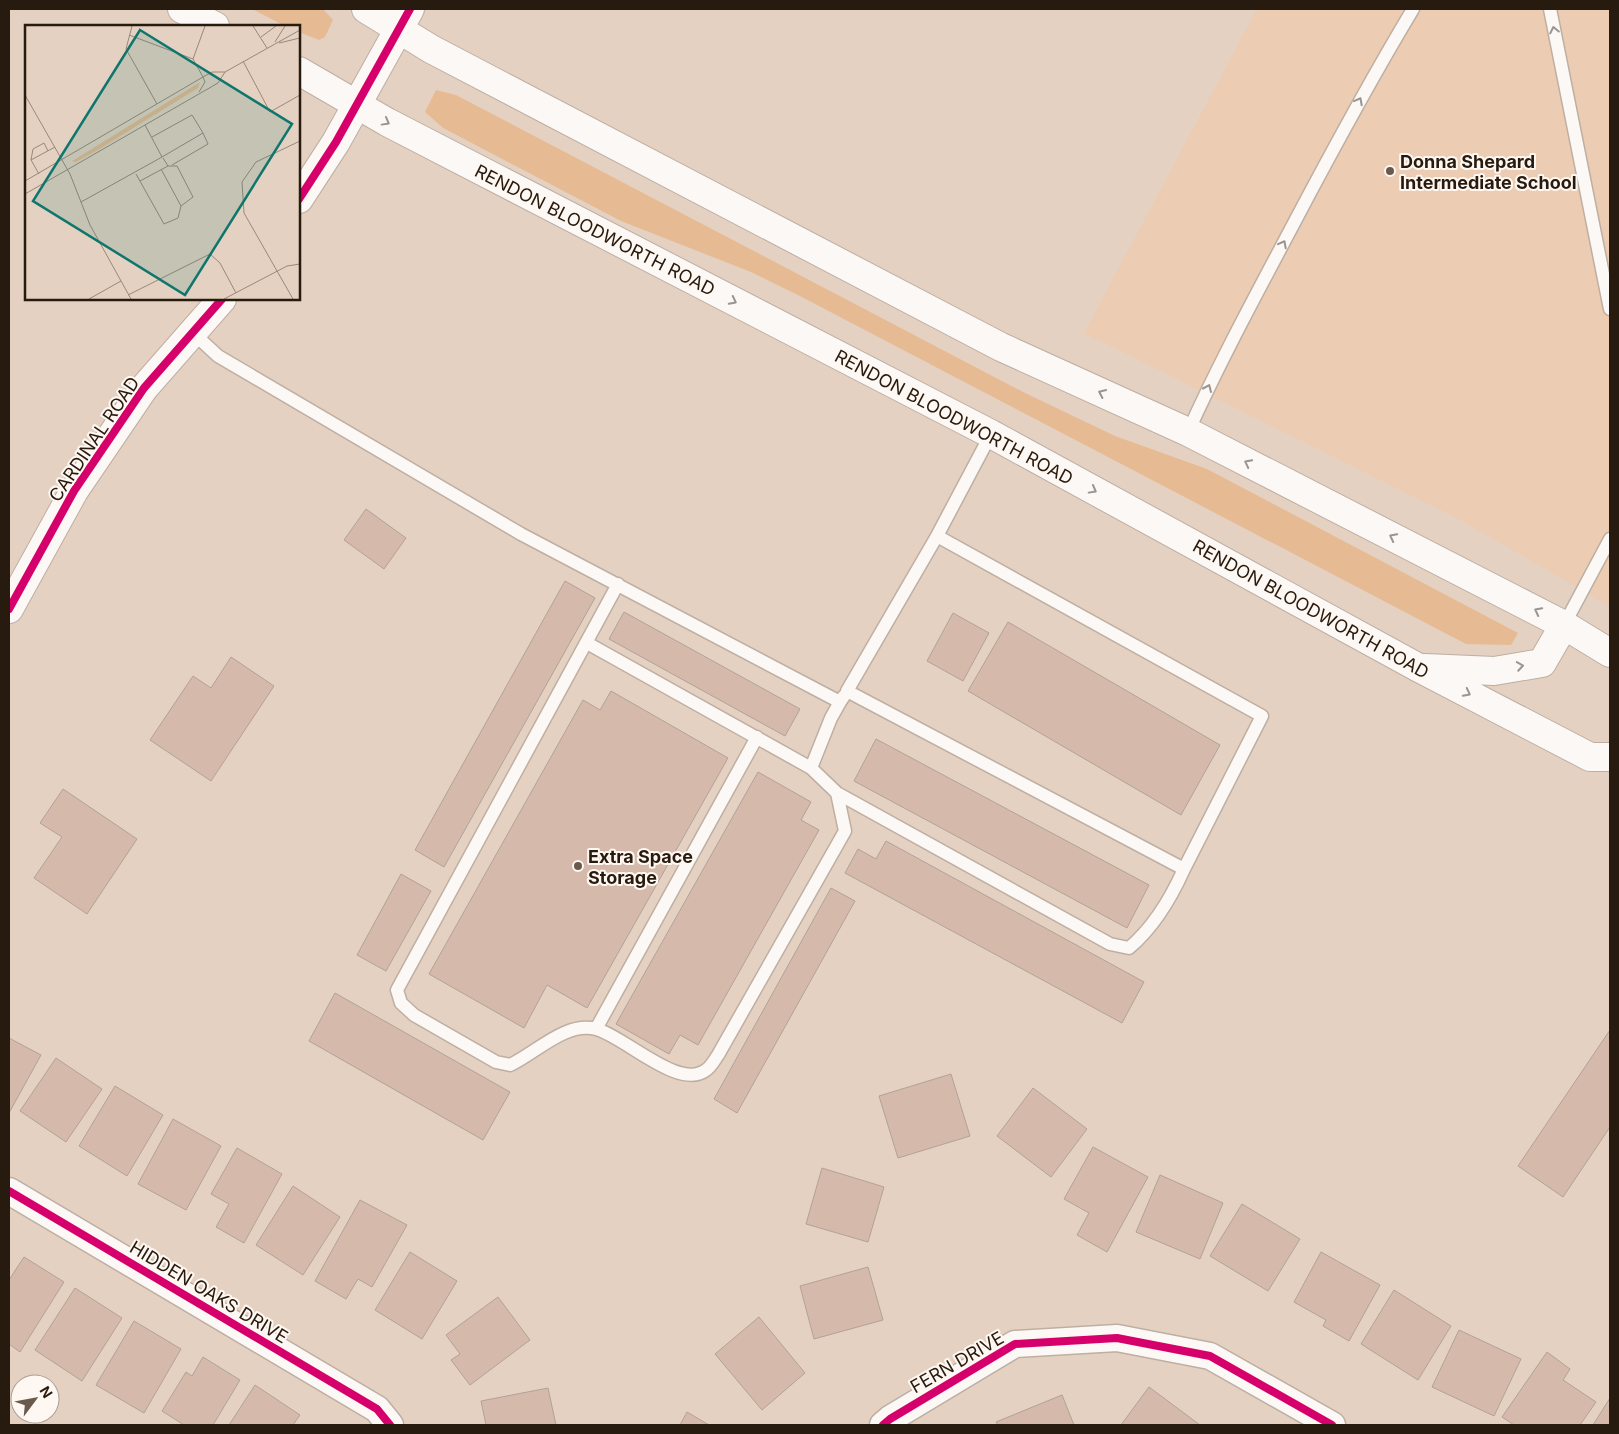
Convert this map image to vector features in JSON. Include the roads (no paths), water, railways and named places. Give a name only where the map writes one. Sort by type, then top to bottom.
[{"type":"main road","points":[[182,9],[213,25]]},
{"type":"main road","points":[[366,9],[405,19],[431,49],[1001,347],[1188,432],[1564,625],[1610,653]]},
{"type":"main road","points":[[300,196],[357,106],[405,19]]},
{"type":"main road","name":"RENDON BLOODWORTH ROAD","points":[[300,72],[357,106],[991,434],[1419,668],[1590,757],[1610,758]]},
{"type":"main road","name":"CARDINAL ROAD","points":[[9,609],[74,491],[144,388],[221,300]]},
{"type":"main road","points":[[1419,668],[1494,670],[1542,663],[1564,625]]},
{"type":"street","name":"HIDDEN OAKS DRIVE","points":[[9,1191],[377,1409],[390,1425]]},
{"type":"street","name":"FERN DRIVE","points":[[883,1425],[1015,1344],[1117,1338],[1210,1356],[1332,1425]]},
{"type":"lane","points":[[1188,432],[1217,367],[1368,84],[1413,9]]},
{"type":"lane","points":[[1550,9],[1610,309]]},
{"type":"lane","points":[[192,332],[218,356],[521,534],[840,702]]},
{"type":"lane","points":[[811,768],[831,718],[937,536],[991,434]]},
{"type":"lane","points":[[587,643],[811,768],[837,792],[1110,944],[1129,948],[1143,936],[1174,892],[1262,716],[937,536]]},
{"type":"lane","points":[[1564,625],[1610,538]]},
{"type":"lane","points":[[618,584],[397,990],[400,1002],[414,1015],[496,1062],[510,1065],[569,1030],[596,1029],[671,1070],[691,1076],[707,1070],[718,1055],[845,831],[837,792]]},
{"type":"lane","points":[[847,690],[1184,869]]},
{"type":"lane","points":[[596,1029],[757,738]]},
{"type":"place","name":"Donna Shepard Intermediate School","points":[[1390,171]]},
{"type":"place","name":"Extra Space Storage","points":[[578,866]]}]
